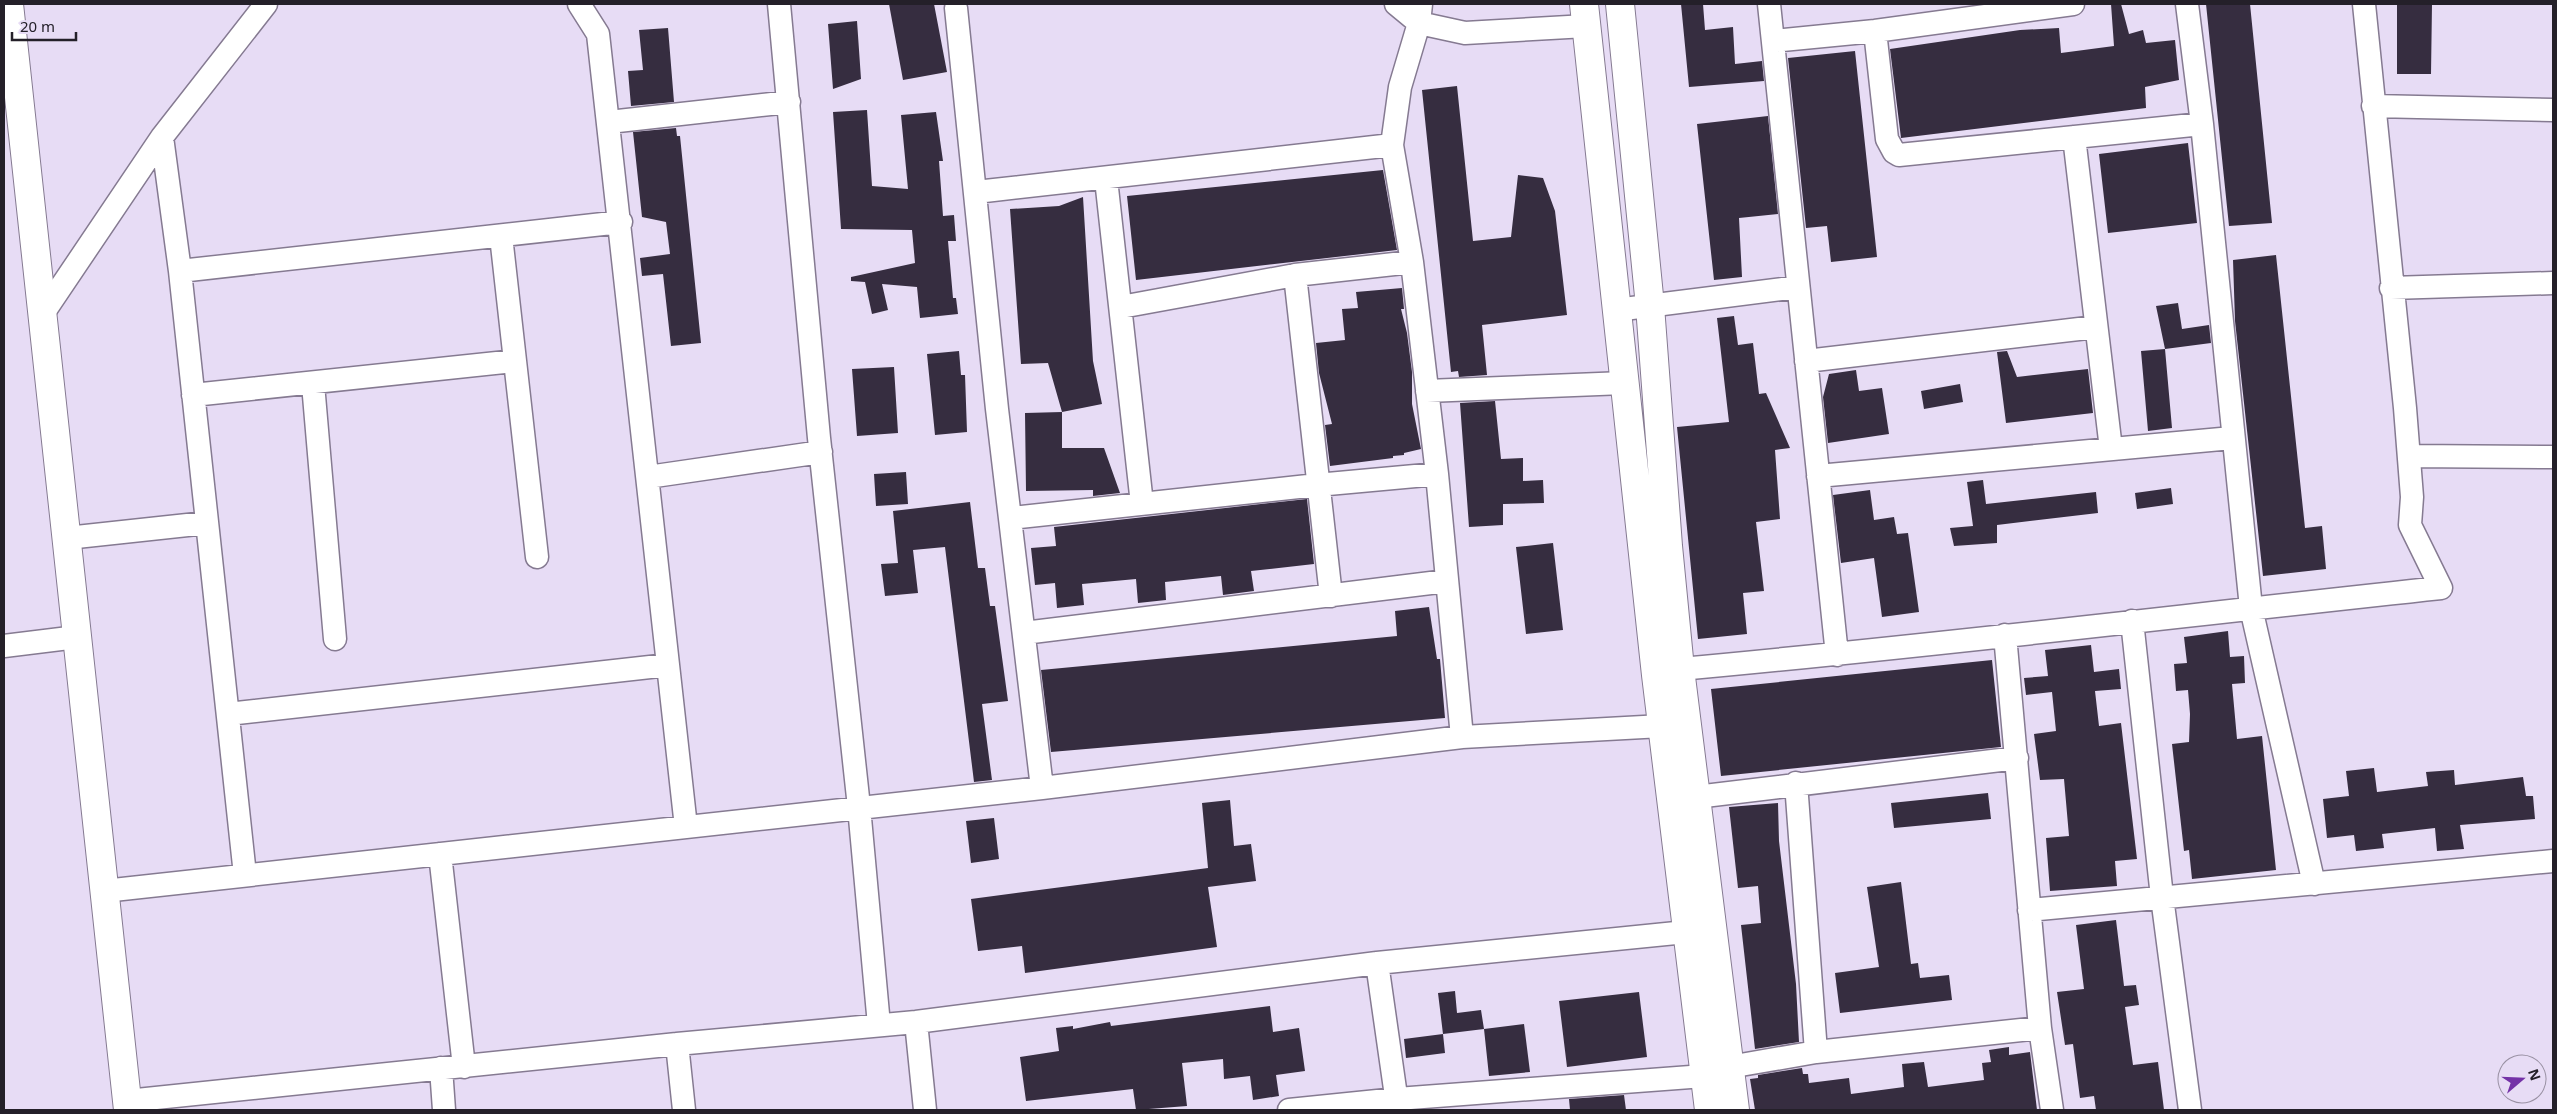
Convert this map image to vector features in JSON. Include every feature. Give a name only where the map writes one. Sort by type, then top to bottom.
[{"type":"street","points":[[8,4],[128,1106],[441,1068],[916,1022],[1377,963],[1686,932]]},
{"type":"street","points":[[42,315],[162,137],[266,4]]},
{"type":"street","points":[[579,4],[598,34],[621,222],[686,827]]},
{"type":"street","points":[[779,4],[821,452],[859,807],[879,1025]]},
{"type":"street","points":[[1396,4],[1465,33],[1585,15],[1624,383],[1686,932],[1717,1071],[1735,1110]]},
{"type":"street","points":[[1620,4],[1650,306],[1668,546],[1680,670],[1696,797],[1717,1071],[1709,1110]]},
{"type":"street","points":[[1768,4],[1837,655]]},
{"type":"street","points":[[1772,41],[1875,31],[2073,4]]},
{"type":"street","points":[[2187,4],[2202,124],[2232,438],[2251,608],[2314,884]]},
{"type":"street","points":[[1680,670],[1837,655],[2441,588],[2410,525],[2412,496],[2409,456],[2364,4]]},
{"type":"street","points":[[956,8],[997,409],[1042,788]]},
{"type":"street","points":[[1420,13],[1400,87],[1392,145],[1412,262],[1437,474],[1462,738]]},
{"type":"street","points":[[1875,31],[1887,139],[1894,152],[1899,156],[2202,124]]},
{"type":"street","points":[[609,122],[788,102]]},
{"type":"street","points":[[2373,106],[2553,110]]},
{"type":"street","points":[[162,137],[180,271],[245,875]]},
{"type":"street","points":[[2074,137],[2111,449]]},
{"type":"street","points":[[976,192],[1392,145]]},
{"type":"street","points":[[1106,178],[1142,504]]},
{"type":"street","points":[[180,271],[621,222]]},
{"type":"street","points":[[501,236],[537,557]]},
{"type":"street","points":[[1121,307],[1295,275],[1412,262]]},
{"type":"street","points":[[1295,275],[1331,596]]},
{"type":"street","points":[[2391,288],[2553,283]]},
{"type":"street","points":[[1616,310],[1798,287]]},
{"type":"street","points":[[1806,361],[2096,327]]},
{"type":"street","points":[[193,395],[313,384],[515,361]]},
{"type":"street","points":[[1427,391],[1624,383]]},
{"type":"street","points":[[313,384],[336,639]]},
{"type":"street","points":[[1818,476],[2232,438]]},
{"type":"street","points":[[648,477],[821,452]]},
{"type":"street","points":[[2409,456],[2553,458]]},
{"type":"street","points":[[1011,518],[1317,484],[1437,474]]},
{"type":"street","points":[[67,538],[206,523]]},
{"type":"street","points":[[1024,633],[1447,581]]},
{"type":"street","points":[[2132,621],[2162,897],[2190,1110]]},
{"type":"street","points":[[2005,635],[2040,1028],[2052,1110]]},
{"type":"street","points":[[4,646],[77,637]]},
{"type":"street","points":[[228,714],[668,665]]},
{"type":"street","points":[[104,891],[1042,788],[1462,738],[1662,726]]},
{"type":"street","points":[[1696,797],[1796,783],[2017,758]]},
{"type":"street","points":[[1796,783],[1816,1052]]},
{"type":"street","points":[[440,854],[464,1067]]},
{"type":"street","points":[[2029,910],[2553,861]]},
{"type":"street","points":[[1377,963],[1397,1104]]},
{"type":"street","points":[[916,1022],[925,1110]]},
{"type":"street","points":[[1289,1110],[1397,1104],[1717,1071],[1816,1052],[2040,1028]]},
{"type":"street","points":[[677,1044],[684,1110]]},
{"type":"street","points":[[441,1068],[444,1110]]},
{"type":"building","points":[[889,4],[934,4],[947,72],[903,80]]},
{"type":"building","points":[[1681,4],[1703,4],[1705,30],[1733,27],[1735,64],[1762,61],[1764,81],[1689,87]]},
{"type":"building","points":[[2111,4],[2121,4],[2129,34],[2143,30],[2146,43],[2175,40],[2179,80],[2145,87],[2146,108],[1901,138],[1890,49],[2020,30],[2059,28],[2061,53],[2114,46]]},
{"type":"building","points":[[2206,4],[2250,4],[2272,223],[2229,226]]},
{"type":"building","points":[[2397,4],[2432,4],[2431,74],[2397,74]]},
{"type":"building","points":[[857,21],[861,79],[833,89],[828,24]]},
{"type":"building","points":[[668,28],[674,102],[631,106],[628,71],[643,70],[639,30]]},
{"type":"building","points":[[1855,51],[1877,257],[1831,262],[1827,226],[1806,228],[1788,58]]},
{"type":"building","points":[[1457,86],[1473,241],[1511,237],[1518,175],[1543,178],[1555,211],[1567,315],[1482,325],[1487,375],[1459,377],[1458,371],[1451,372],[1422,90]]},
{"type":"building","points":[[867,110],[872,186],[908,189],[901,115],[936,112],[943,161],[939,161],[943,216],[954,215],[956,241],[948,241],[953,298],[956,298],[958,314],[920,318],[917,287],[882,284],[888,310],[872,314],[865,282],[851,281],[851,277],[915,263],[912,230],[841,229],[833,112]]},
{"type":"building","points":[[1768,116],[1778,214],[1739,218],[1742,277],[1714,280],[1697,124]]},
{"type":"building","points":[[676,128],[677,136],[680,136],[701,343],[671,346],[663,274],[642,276],[640,258],[670,254],[666,222],[642,217],[633,132]]},
{"type":"building","points":[[2188,143],[2197,223],[2108,233],[2099,154]]},
{"type":"building","points":[[1383,170],[1397,250],[1136,280],[1127,196]]},
{"type":"building","points":[[1083,197],[1093,361],[1102,404],[1062,412],[1048,363],[1021,364],[1010,209],[1059,206]]},
{"type":"building","points":[[2276,255],[2305,528],[2322,526],[2326,569],[2263,576],[2235,321],[2233,260]]},
{"type":"building","points":[[1402,288],[1404,309],[1401,309],[1407,333],[1412,372],[1412,404],[1421,449],[1404,453],[1404,455],[1393,456],[1393,458],[1330,466],[1325,425],[1332,424],[1319,373],[1316,343],[1345,340],[1342,309],[1358,308],[1356,292]]},
{"type":"building","points":[[2178,303],[2182,329],[2209,325],[2211,343],[2165,349],[2156,306]]},
{"type":"building","points":[[1734,316],[1738,345],[1753,343],[1759,394],[1766,393],[1790,448],[1775,450],[1780,519],[1756,522],[1764,591],[1743,593],[1747,634],[1698,639],[1677,427],[1729,422],[1717,318]]},
{"type":"building","points":[[2165,349],[2172,428],[2148,431],[2141,351]]},
{"type":"building","points":[[959,351],[961,375],[965,375],[967,432],[935,435],[927,354]]},
{"type":"building","points":[[2007,351],[2017,377],[2088,369],[2093,413],[2006,423],[1997,352]]},
{"type":"building","points":[[894,367],[898,433],[857,436],[852,369]]},
{"type":"building","points":[[1856,370],[1859,391],[1882,388],[1889,434],[1828,443],[1823,397],[1829,374]]},
{"type":"building","points":[[1960,384],[1963,402],[1924,409],[1921,391]]},
{"type":"building","points":[[1495,401],[1501,459],[1523,458],[1523,481],[1543,480],[1544,503],[1503,504],[1503,525],[1469,527],[1460,403]]},
{"type":"building","points":[[1062,412],[1062,448],[1104,448],[1120,493],[1093,496],[1093,490],[1026,491],[1025,413]]},
{"type":"building","points":[[906,472],[908,504],[876,506],[874,474]]},
{"type":"building","points":[[1983,480],[1986,504],[2096,492],[2098,513],[1997,525],[1997,543],[1954,546],[1950,528],[1973,526],[1967,482]]},
{"type":"building","points":[[2171,488],[2173,504],[2137,509],[2135,493]]},
{"type":"building","points":[[1870,490],[1874,520],[1894,517],[1897,534],[1908,533],[1919,612],[1882,617],[1874,558],[1841,563],[1833,495]]},
{"type":"building","points":[[1307,499],[1314,564],[1251,571],[1254,591],[1223,595],[1221,576],[1165,582],[1166,600],[1138,603],[1136,579],[1082,584],[1084,605],[1057,608],[1055,583],[1035,585],[1031,548],[1056,546],[1054,527]]},
{"type":"building","points":[[970,502],[978,568],[985,568],[990,606],[995,606],[1008,701],[982,704],[992,780],[974,782],[945,547],[913,550],[918,593],[885,596],[881,564],[898,563],[893,511]]},
{"type":"building","points":[[1553,543],[1563,630],[1526,634],[1516,547]]},
{"type":"building","points":[[1429,607],[1437,659],[1440,659],[1445,718],[1051,752],[1041,670],[1397,636],[1395,611]]},
{"type":"building","points":[[2228,631],[2230,657],[2244,656],[2245,683],[2232,684],[2237,739],[2262,736],[2276,870],[2192,879],[2189,850],[2184,851],[2172,744],[2189,742],[2190,714],[2188,690],[2176,691],[2174,664],[2187,663],[2184,637]]},
{"type":"building","points":[[2091,645],[2094,672],[2119,669],[2121,689],[2095,691],[2099,726],[2121,723],[2137,859],[2115,861],[2117,886],[2050,891],[2046,838],[2069,836],[2064,779],[2040,780],[2034,734],[2056,731],[2052,692],[2026,695],[2024,678],[2048,676],[2045,650]]},
{"type":"building","points":[[1992,660],[2001,747],[1721,776],[1711,689]]},
{"type":"building","points":[[2374,768],[2377,792],[2428,786],[2426,772],[2454,770],[2455,785],[2523,777],[2526,796],[2533,796],[2535,819],[2460,825],[2464,849],[2437,851],[2435,828],[2382,834],[2384,848],[2356,851],[2354,835],[2327,838],[2323,799],[2349,796],[2346,771]]},
{"type":"building","points":[[1988,793],[1991,819],[1894,828],[1891,803]]},
{"type":"building","points":[[1230,800],[1234,846],[1251,844],[1256,881],[1208,887],[1217,947],[1025,973],[1022,946],[978,951],[971,899],[1208,868],[1202,803]]},
{"type":"building","points":[[1778,803],[1779,841],[1796,984],[1799,1042],[1755,1049],[1741,925],[1761,923],[1758,886],[1738,888],[1729,807]]},
{"type":"building","points":[[994,818],[999,859],[971,863],[966,821]]},
{"type":"building","points":[[1901,882],[1911,964],[1918,963],[1920,978],[1949,975],[1952,1000],[1840,1013],[1835,973],[1879,967],[1867,887]]},
{"type":"building","points":[[2116,920],[2124,986],[2136,985],[2139,1005],[2125,1007],[2133,1065],[2158,1062],[2164,1110],[2096,1110],[2094,1096],[2080,1098],[2073,1044],[2065,1045],[2057,992],[2084,989],[2076,925]]},
{"type":"building","points":[[1455,991],[1457,1013],[1481,1010],[1484,1029],[1443,1034],[1438,993]]},
{"type":"building","points":[[1639,992],[1647,1057],[1567,1067],[1559,1001]]},
{"type":"building","points":[[1270,1006],[1273,1032],[1299,1028],[1305,1071],[1276,1075],[1279,1096],[1253,1100],[1250,1076],[1224,1079],[1223,1059],[1182,1063],[1187,1106],[1136,1110],[1133,1089],[1026,1101],[1020,1057],[1059,1051],[1056,1028],[1073,1026],[1073,1029],[1110,1022],[1111,1026]]},
{"type":"building","points":[[1524,1024],[1530,1072],[1489,1076],[1484,1029]]},
{"type":"building","points":[[1443,1034],[1445,1053],[1406,1058],[1404,1039]]},
{"type":"building","points":[[2009,1047],[2009,1055],[2030,1052],[2037,1110],[1755,1110],[1750,1079],[1758,1078],[1758,1075],[1802,1068],[1803,1074],[1808,1074],[1809,1083],[1849,1078],[1851,1094],[1904,1087],[1902,1064],[1924,1062],[1928,1087],[1984,1080],[1982,1063],[1991,1062],[1989,1050]]},
{"type":"building","points":[[1624,1095],[1626,1110],[1570,1110],[1569,1099]]}]
